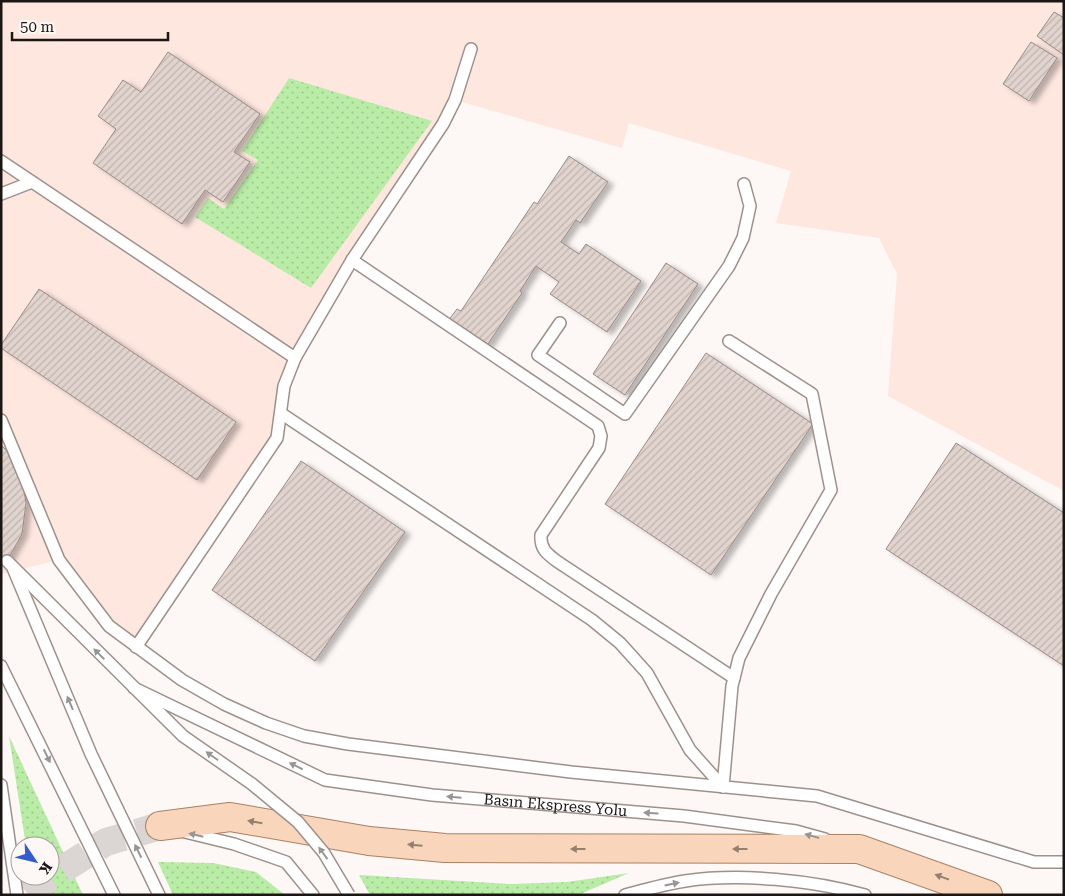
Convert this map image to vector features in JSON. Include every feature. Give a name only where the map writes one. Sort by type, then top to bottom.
[{"type":"main road","points":[[160,826],[230,818],[369,841],[445,848],[859,849]]},
{"type":"main road","name":"Basın Ekspress Yolu","points":[[859,849],[988,895]]},
{"type":"lane","points":[[136,647],[277,438],[282,414],[284,386],[295,358],[352,260],[452,108],[471,50]]},
{"type":"lane","points":[[1,161],[295,358]]},
{"type":"lane","points":[[1,194],[32,182]]},
{"type":"lane","points":[[560,323],[538,355],[625,414],[729,266],[743,238],[750,206],[744,184]]},
{"type":"lane","points":[[352,260],[598,426],[602,436],[599,448],[541,534],[540,544],[546,554],[734,678]]},
{"type":"lane","points":[[723,787],[734,678],[739,658],[771,594],[831,490],[812,394],[729,341]]},
{"type":"lane","points":[[282,414],[592,620],[620,642],[647,673],[690,750],[723,787]]},
{"type":"lane","points":[[1,420],[59,560],[110,626],[182,680],[224,704],[304,736],[348,744],[572,772],[817,796],[1034,862],[1064,862]]},
{"type":"lane","points":[[159,895],[91,754],[10,564],[183,736],[252,784],[298,822],[324,853],[349,895]]},
{"type":"lane","points":[[1,666],[114,895]]},
{"type":"lane","name":"Basın Ekspress Yolu","points":[[134,688],[325,780],[432,795],[684,816],[796,831],[859,849]]},
{"type":"lane","points":[[2,790],[17,895]]},
{"type":"lane","points":[[160,826],[234,844],[286,862],[314,895]]},
{"type":"lane","points":[[624,895],[686,881],[732,879],[782,881],[846,889],[865,895]]},
{"type":"shaded area","points":[[1,1],[1064,1],[1064,491],[888,396],[897,274],[879,238],[776,223],[791,171],[629,123],[622,148],[455,100],[295,358],[277,438],[136,647],[109,626],[59,560],[1,574]]},
{"type":"green space","points":[[289,78],[432,121],[311,288],[195,217],[208,198],[224,209],[258,160],[242,151]]},
{"type":"green space","points":[[9,736],[56,836],[24,836]]},
{"type":"green space","points":[[60,846],[83,895],[34,895],[33,886],[60,886]]},
{"type":"green space","points":[[158,862],[213,863],[256,872],[285,895],[173,895]]},
{"type":"green space","points":[[629,873],[578,895],[370,895],[359,875],[512,884],[567,882]]},
{"type":"building","points":[[1054,12],[1064,18],[1064,55],[1037,36]]},
{"type":"building","points":[[1031,42],[1057,58],[1029,101],[1003,84]]},
{"type":"building","points":[[168,52],[260,114],[234,152],[250,162],[223,202],[205,190],[182,224],[93,163],[116,129],[98,116],[123,80],[141,92]]},
{"type":"building","points":[[569,156],[608,182],[580,223],[576,220],[561,242],[579,254],[586,244],[641,281],[607,332],[550,294],[559,282],[536,266],[520,291],[522,293],[486,347],[448,321],[457,309],[461,311],[534,202],[537,204]]},
{"type":"building","points":[[666,263],[698,284],[625,395],[593,374]]},
{"type":"building","points":[[39,289],[236,422],[197,480],[1,348],[1,345]]},
{"type":"building","points":[[706,353],[813,424],[711,575],[605,504]]},
{"type":"building","points":[[956,443],[1064,513],[1064,666],[886,549]]},
{"type":"building","points":[[1,445],[11,455],[22,478],[26,503],[22,534],[7,561],[1,566]]},
{"type":"building","points":[[301,461],[405,532],[315,661],[212,590]]},
{"type":"tunnel","points":[[29,895],[46,880],[106,842],[160,826]]}]
